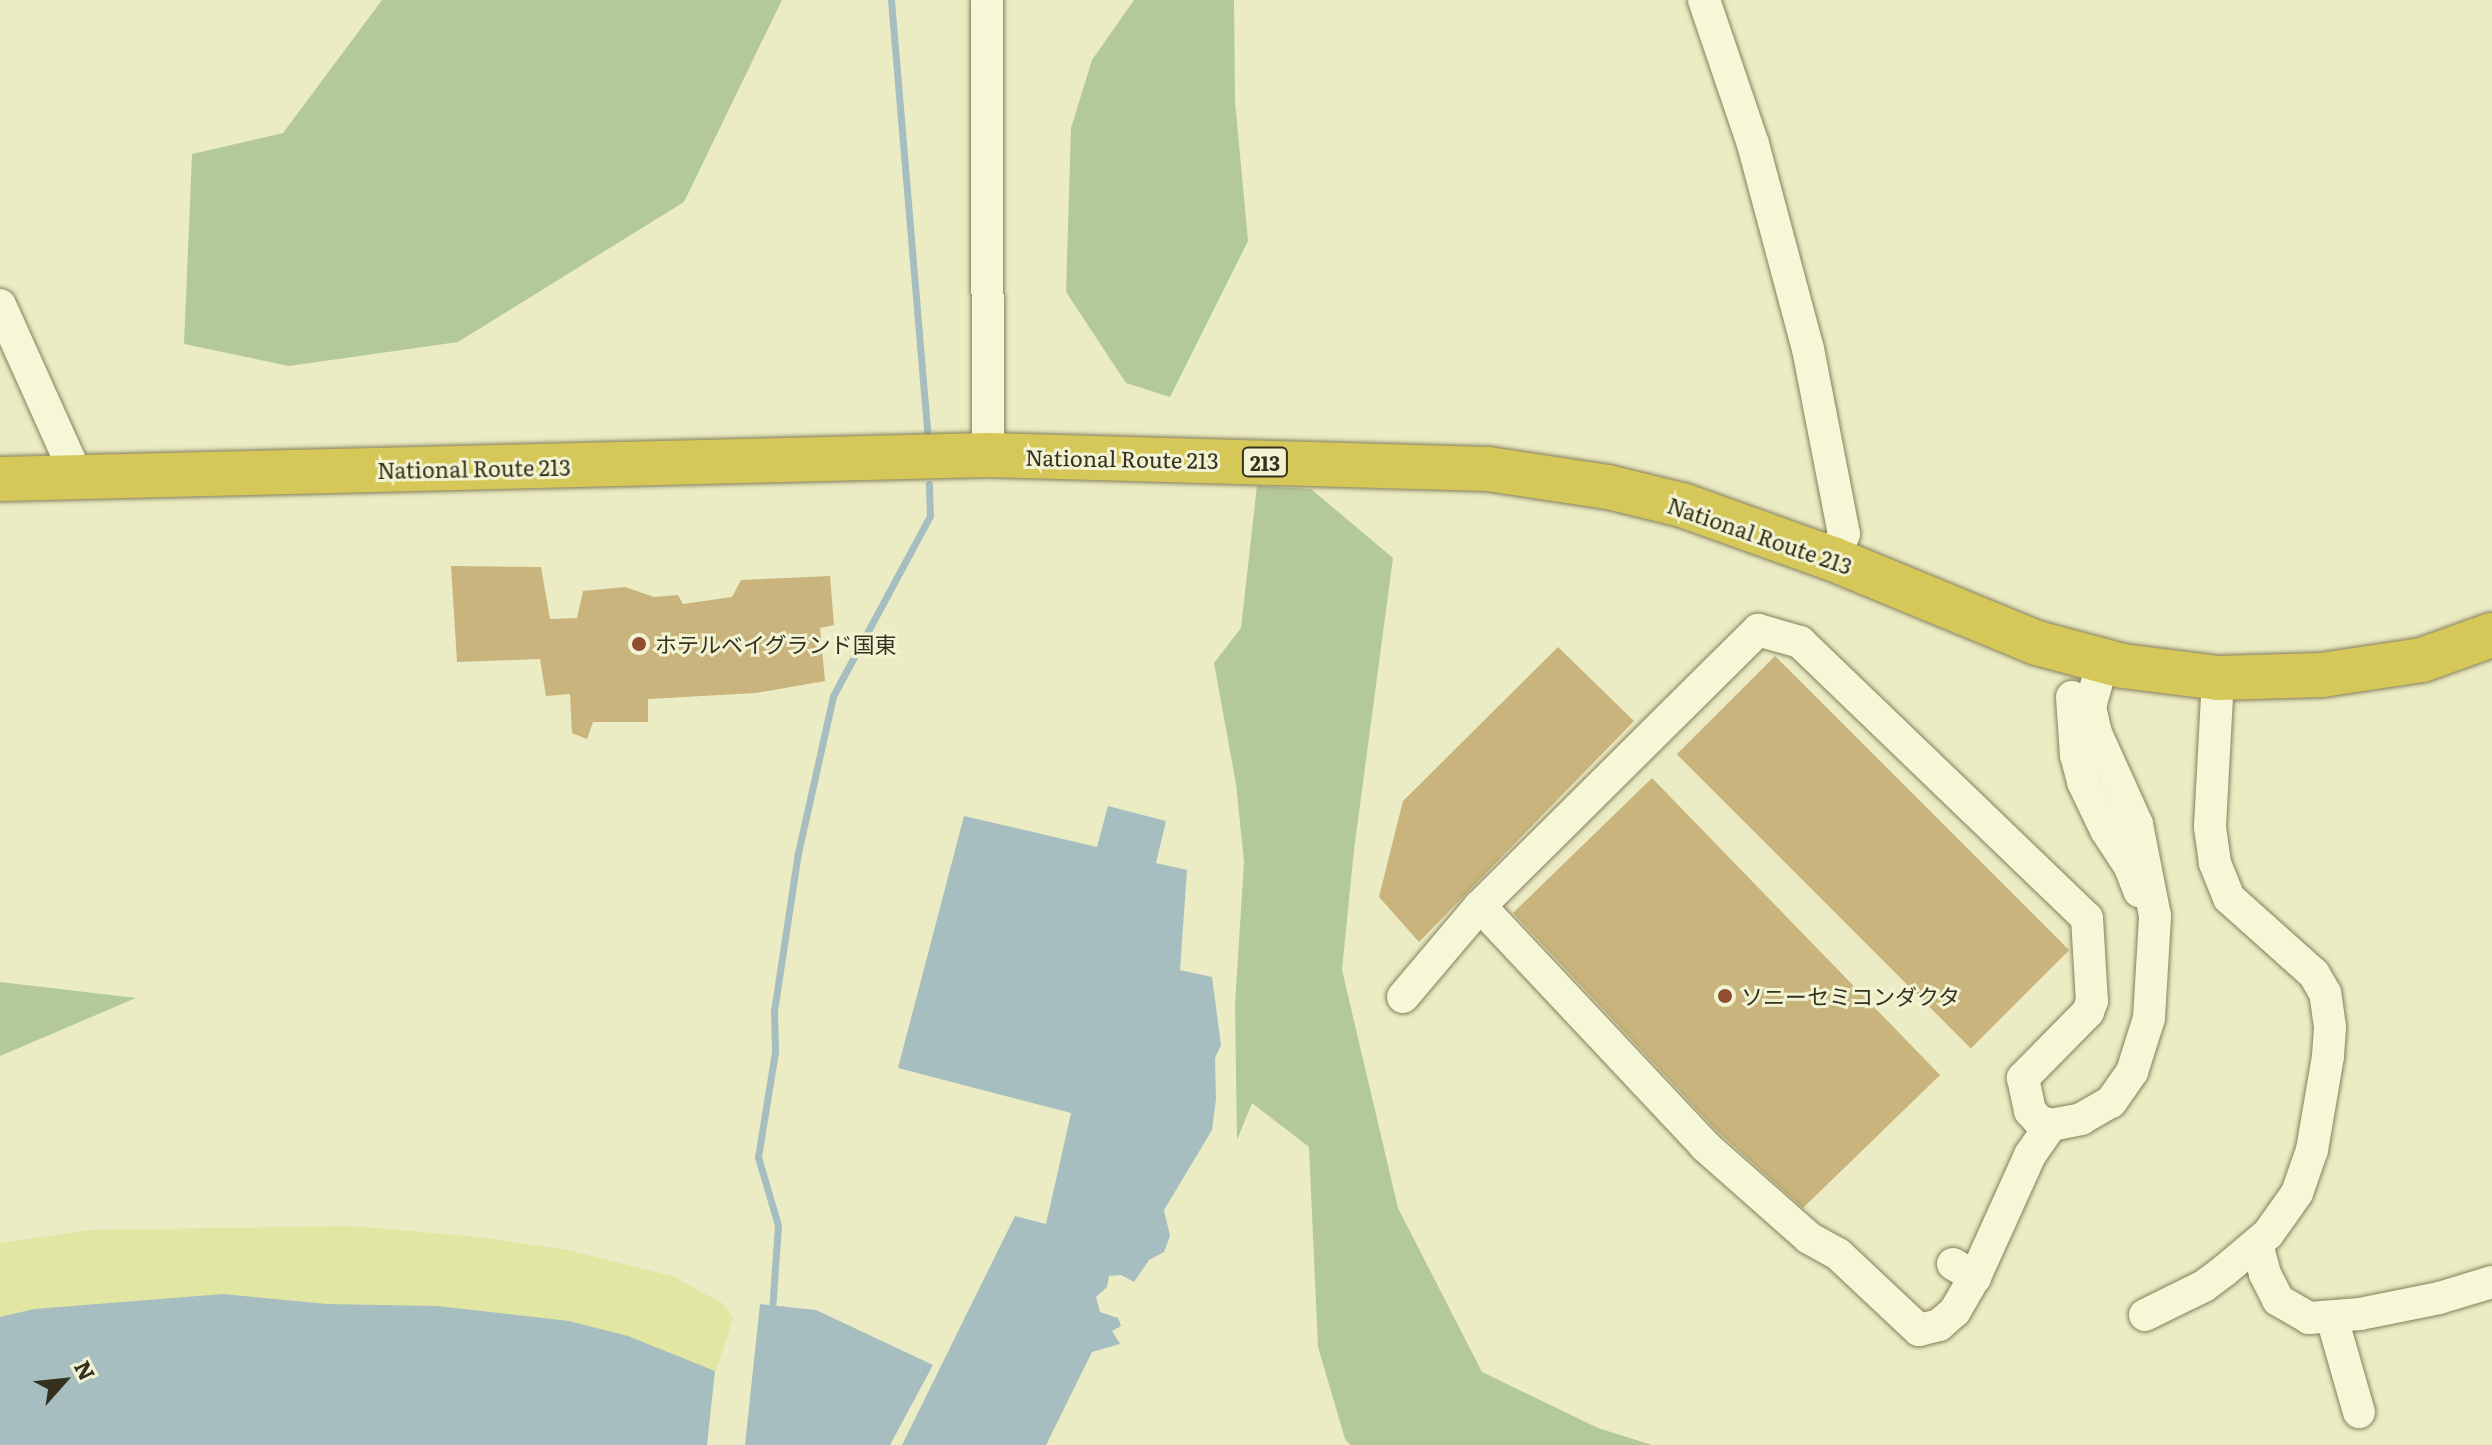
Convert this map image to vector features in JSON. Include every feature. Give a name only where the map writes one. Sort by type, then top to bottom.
[{"type":"highway","name":"National Route 213","points":[[0,479],[988,455],[1488,469],[1608,487],[1682,505],[1833,559],[1968,616],[2091,659],[2218,678],[2262,680],[2372,669],[2422,660],[2492,635]]},
{"type":"street","points":[[987,0],[988,455]]},
{"type":"street","points":[[1704,0],[1753,144],[1808,349],[1844,534],[1833,559]]},
{"type":"street","points":[[0,305],[77,476]]},
{"type":"street","points":[[1403,997],[1480,906],[1758,630],[1800,642],[2087,918],[2092,1001],[2088,1012],[2023,1078],[2030,1111],[2039,1121],[2066,1122]]},
{"type":"street","points":[[1480,906],[1705,1146],[1809,1238],[1838,1254],[1919,1330],[1939,1325],[1947,1318],[1964,1270],[2030,1155],[2066,1122],[2111,1102],[2132,1072],[2149,1018],[2155,916],[2137,824],[2096,733],[2090,707],[2091,659]]},
{"type":"street","points":[[2145,1315],[2204,1286],[2257,1244],[2297,1193],[2312,1150],[2323,1100],[2330,1027],[2325,993],[2314,974],[2229,898],[2215,863],[2210,826],[2218,678]]},
{"type":"street","points":[[2257,1244],[2265,1274],[2278,1300],[2309,1318],[2332,1318],[2439,1298],[2492,1282]]},
{"type":"street","points":[[2332,1318],[2359,1412]]},
{"type":"shaded area","points":[[382,0],[782,0],[684,202],[458,342],[289,366],[184,344],[192,154],[283,133]]},
{"type":"shaded area","points":[[1134,0],[1234,0],[1235,101],[1248,241],[1170,397],[1126,383],[1066,292],[1071,128],[1092,60]]},
{"type":"shaded area","points":[[1257,486],[1311,489],[1393,558],[1354,850],[1342,970],[1398,1208],[1482,1372],[1598,1428],[1652,1445],[1350,1445],[1345,1439],[1318,1347],[1309,1147],[1252,1103],[1237,1140],[1235,1004],[1244,862],[1236,784],[1214,663],[1241,628]]},
{"type":"shaded area","points":[[0,982],[136,998],[0,1056]]},
{"type":"sand","points":[[351,1226],[478,1237],[568,1250],[672,1276],[722,1303],[733,1318],[706,1403],[0,1361],[0,1243],[90,1230]]},
{"type":"water","points":[[1108,806],[1166,821],[1156,863],[1187,870],[1180,970],[1212,977],[1221,1045],[1215,1058],[1216,1099],[1212,1130],[1164,1210],[1170,1236],[1164,1252],[1149,1260],[1134,1282],[1121,1275],[1109,1276],[1107,1287],[1096,1297],[1100,1312],[1118,1318],[1121,1326],[1112,1331],[1120,1344],[1092,1352],[1046,1445],[902,1445],[1015,1216],[1046,1224],[1071,1113],[898,1068],[964,816],[1097,847]]},
{"type":"water","points":[[223,1294],[327,1304],[437,1306],[569,1321],[628,1336],[715,1371],[707,1445],[0,1445],[0,1317],[34,1309]]},
{"type":"water","points":[[760,1304],[816,1310],[933,1365],[890,1445],[745,1445]]},
{"type":"building","name":"ホテルベイグランド国東","points":[[451,566],[541,567],[550,619],[577,618],[583,591],[625,587],[654,597],[678,595],[683,604],[732,597],[741,580],[830,576],[834,625],[820,628],[825,681],[756,693],[648,699],[648,722],[593,722],[587,739],[572,733],[570,694],[546,696],[540,659],[457,662]]},
{"type":"building","points":[[1558,647],[1634,721],[1419,942],[1379,897],[1403,801]]},
{"type":"building","points":[[1775,656],[2069,950],[1971,1048],[1677,754]]},
{"type":"building","name":"ソニーセミコンダクタ","points":[[1652,778],[1940,1075],[1803,1208],[1718,1132],[1513,913]]},
{"type":"waterway","points":[[891,0],[927,431]]},
{"type":"waterway","points":[[772,1311],[778,1225],[758,1157],[775,1052],[774,1011],[798,853],[833,696],[930,516],[929,484]]},
{"type":"place","name":"ホテルベイグランド国東","points":[[639,644]]},
{"type":"place","name":"ソニーセミコンダクタ","points":[[1725,996]]}]
